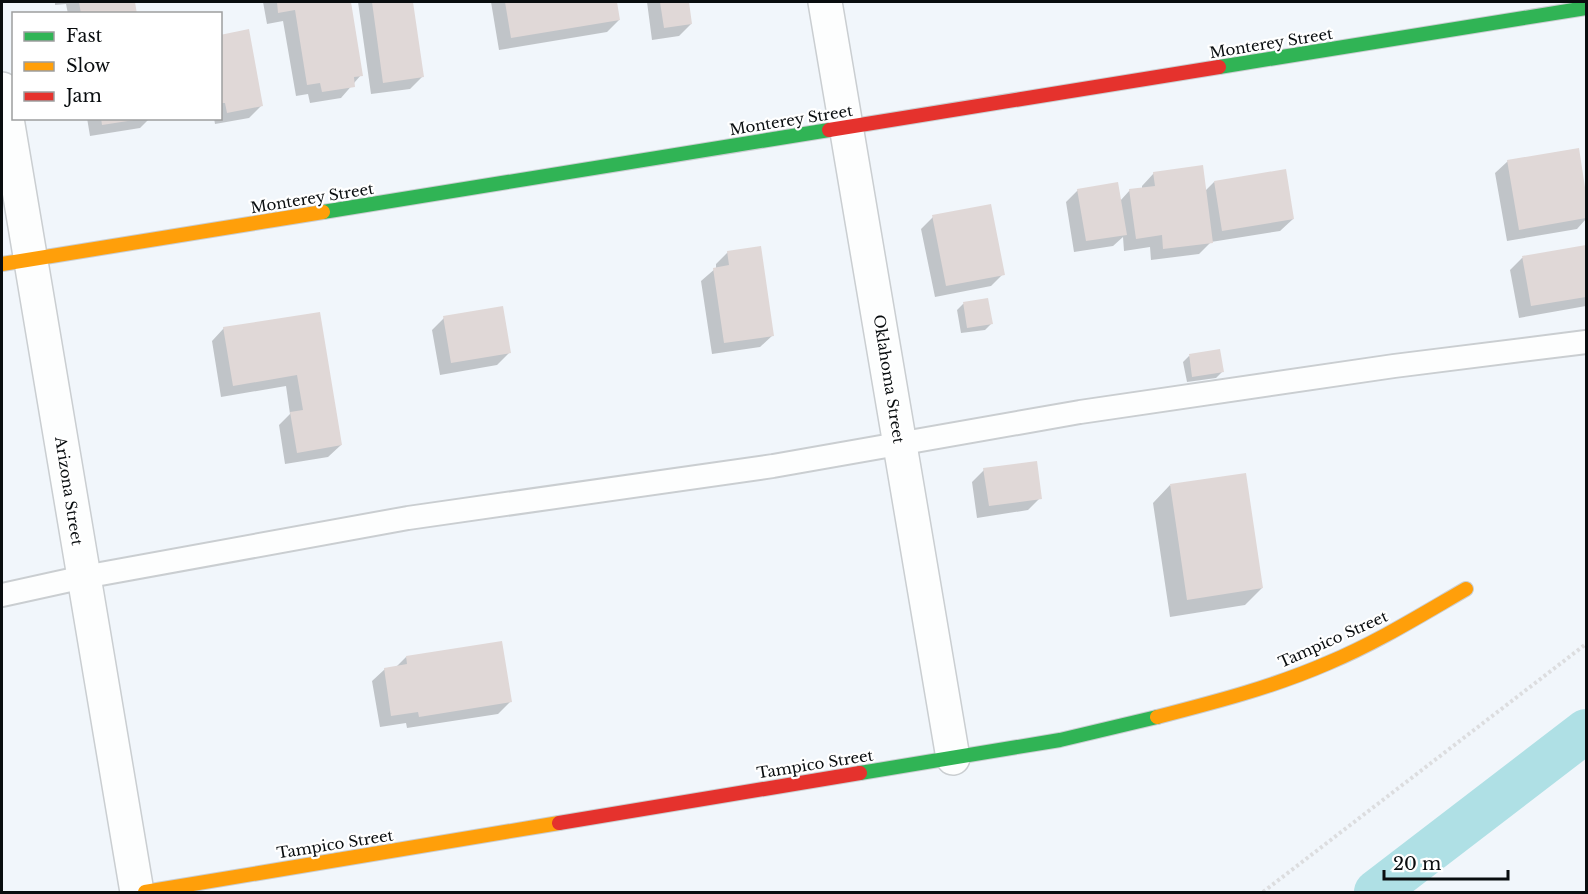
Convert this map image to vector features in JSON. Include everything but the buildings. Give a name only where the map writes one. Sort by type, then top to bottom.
[{"type":"street","name":"Oklahoma Street","points":[[825,2],[953,758]]},
{"type":"street","name":"Monterey Street","points":[[16,262],[1587,8]]},
{"type":"street","name":"Arizona Street","points":[[2,89],[16,262],[84,577],[137,892]]},
{"type":"street","name":"Tampico Street","points":[[145,892],[1060,740],[1193,709],[1308,672],[1377,640],[1466,589]]},
{"type":"lane","points":[[2,595],[84,577],[408,518],[773,466],[1080,412],[1394,366],[1587,342]]},
{"type":"path","points":[[1263,892],[1587,644]]},
{"type":"waterway","points":[[1376,892],[1586,731]]},
{"type":"traffic: fast","points":[[1219,67],[1586,8]]},
{"type":"traffic: fast","points":[[323,212],[829,130]]},
{"type":"traffic: fast","points":[[860,773],[1060,740],[1157,717]]},
{"type":"traffic: slow","points":[[2,264],[323,212]]},
{"type":"traffic: slow","points":[[1157,717],[1222,700],[1307,672],[1381,638],[1466,589]]},
{"type":"traffic: slow","points":[[145,892],[559,823]]},
{"type":"traffic: jam","points":[[829,130],[1219,67]]},
{"type":"traffic: jam","points":[[559,823],[860,773]]}]
